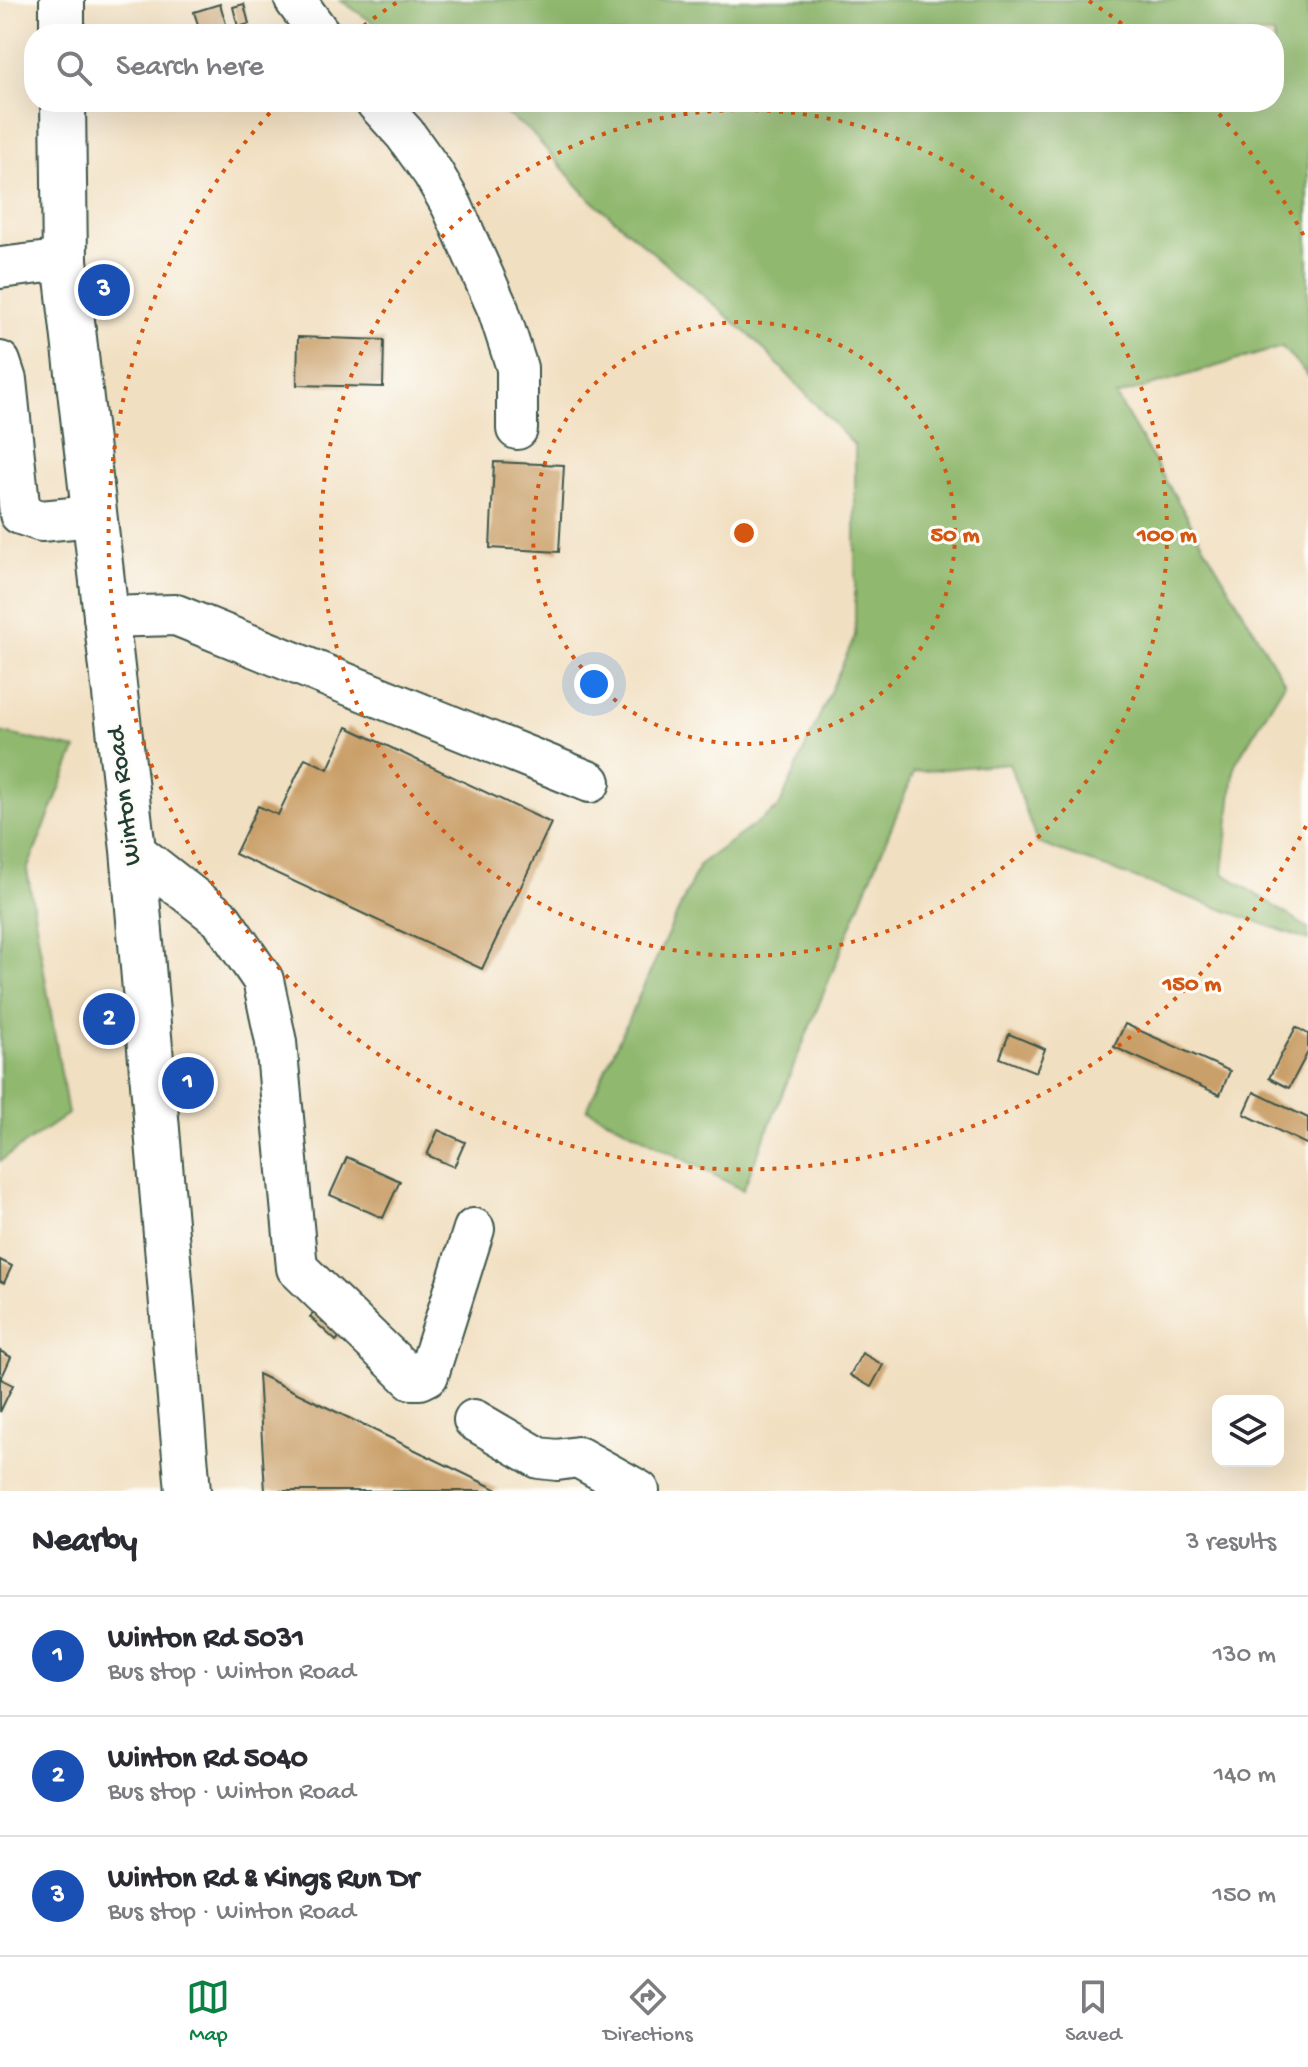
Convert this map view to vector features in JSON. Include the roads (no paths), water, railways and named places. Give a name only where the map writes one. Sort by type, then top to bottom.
[{"type":"main road","points":[[62,0],[62,24]]},
{"type":"main road","name":"Winton Road","points":[[63,112],[65,260],[133,850],[188,1491]]},
{"type":"street","points":[[295,0],[313,24]]},
{"type":"street","points":[[385,112],[433,173],[452,206],[498,309],[517,368],[517,429]]},
{"type":"street","points":[[0,268],[65,260]]},
{"type":"street","points":[[0,362],[6,380],[20,514],[41,521],[93,516]]},
{"type":"street","points":[[104,617],[176,615],[590,782]]},
{"type":"street","points":[[133,850],[222,920],[263,980],[276,1042],[297,1268],[412,1379],[428,1375],[474,1229]]},
{"type":"street","points":[[474,1420],[539,1458],[557,1460],[578,1457],[639,1491]]},
{"type":"place","name":"Winton Rd & Kings Run Dr","points":[[104,290]]},
{"type":"place","name":"Winton Rd 5040","points":[[109,1019]]},
{"type":"place","name":"Winton Rd 5031","points":[[188,1083]]}]
